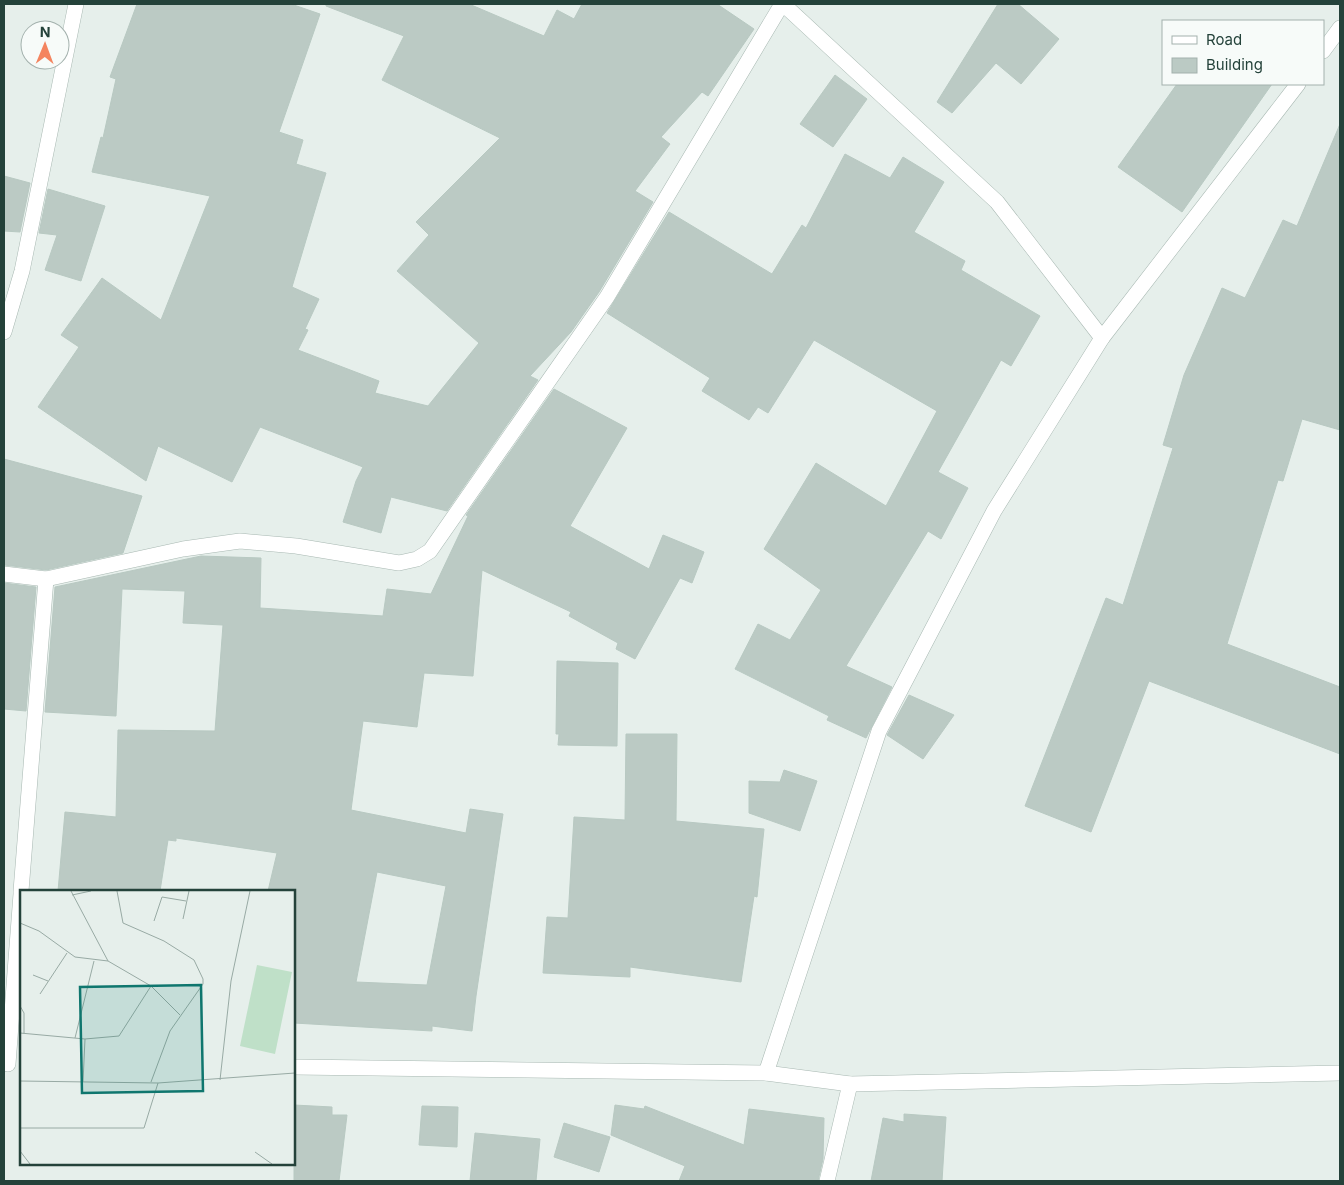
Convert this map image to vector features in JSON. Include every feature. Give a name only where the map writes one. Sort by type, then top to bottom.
[{"type":"street","points":[[4,332],[22,272],[76,4]]},
{"type":"street","points":[[4,574],[46,579],[184,549],[240,541],[296,546],[399,563],[417,560],[430,551],[607,296],[782,4],[997,202],[1102,338]]},
{"type":"street","points":[[1324,50],[1340,28]]},
{"type":"street","points":[[766,1073],[879,731],[994,511],[1102,338],[1297,85]]},
{"type":"street","points":[[21,890],[46,579]]},
{"type":"street","points":[[11,1064],[20,910]]},
{"type":"street","points":[[295,1067],[766,1073],[850,1084],[1340,1073]]},
{"type":"street","points":[[827,1181],[850,1084]]},
{"type":"building","points":[[137,4],[291,4],[320,14],[279,132],[303,140],[296,164],[326,173],[292,287],[319,299],[305,329],[308,330],[298,350],[379,381],[375,393],[428,406],[479,343],[397,271],[429,235],[416,222],[500,138],[382,80],[404,36],[326,6],[326,4],[469,4],[544,36],[557,10],[574,19],[582,4],[717,4],[754,29],[708,96],[702,92],[661,137],[670,144],[635,191],[653,202],[599,292],[571,332],[530,376],[538,380],[447,511],[391,497],[381,533],[343,522],[356,481],[363,467],[260,427],[232,482],[158,446],[146,481],[38,407],[79,347],[61,335],[102,278],[161,320],[210,196],[92,172],[101,137],[103,138],[116,79],[110,77]]},
{"type":"building","points":[[998,4],[1018,4],[1059,39],[1021,84],[996,63],[952,113],[937,102]]},
{"type":"building","points":[[835,75],[867,99],[833,147],[800,124]]},
{"type":"building","points":[[1176,85],[1271,85],[1182,212],[1118,167]]},
{"type":"building","points":[[1340,124],[1340,430],[1302,419],[1283,481],[1278,480],[1227,644],[1340,687],[1340,754],[1149,681],[1091,832],[1025,806],[1106,598],[1123,605],[1173,448],[1163,445],[1184,375],[1222,288],[1245,298],[1283,220],[1297,226]]},
{"type":"building","points":[[845,154],[890,178],[903,157],[944,182],[914,232],[965,261],[961,270],[1040,316],[1011,366],[1001,360],[938,472],[968,488],[941,539],[928,531],[846,666],[892,687],[866,738],[827,720],[829,716],[735,669],[758,624],[790,640],[821,590],[764,549],[816,463],[886,506],[937,411],[814,340],[768,413],[758,407],[749,420],[702,391],[710,378],[607,313],[669,212],[772,274],[802,225],[806,228]]},
{"type":"building","points":[[4,176],[30,183],[20,232],[4,231]]},
{"type":"building","points":[[48,189],[105,206],[81,281],[45,270],[57,235],[39,233]]},
{"type":"building","points":[[554,389],[627,428],[570,526],[649,569],[663,535],[704,552],[692,583],[680,578],[635,659],[616,649],[618,643],[569,616],[571,612],[482,570],[473,676],[424,673],[417,727],[363,721],[351,810],[466,833],[470,809],[503,814],[472,1031],[432,1026],[432,1031],[295,1023],[295,890],[268,890],[277,853],[176,838],[176,841],[168,840],[160,890],[58,890],[65,812],[116,817],[118,730],[215,731],[223,625],[183,623],[185,591],[122,589],[116,716],[45,712],[55,587],[201,556],[261,558],[260,608],[383,616],[387,589],[431,594],[468,516],[466,515]],"holes":[[[377,872],[446,886],[427,985],[356,982]]]},
{"type":"building","points":[[4,459],[142,496],[123,553],[46,570],[4,565]]},
{"type":"building","points":[[4,583],[36,587],[26,711],[4,709]]},
{"type":"building","points":[[557,661],[618,663],[617,746],[558,745],[559,734],[556,734]]},
{"type":"building","points":[[909,695],[954,715],[923,759],[887,735]]},
{"type":"building","points":[[626,734],[677,734],[676,821],[764,829],[757,897],[754,896],[741,982],[630,967],[630,977],[543,973],[547,917],[568,918],[574,817],[625,820]]},
{"type":"building","points":[[784,770],[817,781],[800,831],[749,813],[749,781],[780,782]]},
{"type":"building","points":[[295,1105],[332,1107],[332,1115],[347,1115],[339,1181],[294,1181]]},
{"type":"building","points":[[615,1105],[644,1109],[645,1106],[744,1145],[749,1109],[824,1118],[823,1159],[818,1181],[679,1181],[685,1166],[611,1135]]},
{"type":"building","points":[[422,1106],[458,1107],[457,1147],[419,1145]]},
{"type":"building","points":[[904,1114],[946,1117],[942,1181],[871,1181],[883,1118],[904,1122]]},
{"type":"building","points":[[564,1123],[610,1137],[599,1172],[554,1157]]},
{"type":"building","points":[[475,1133],[540,1139],[536,1181],[470,1181]]}]
